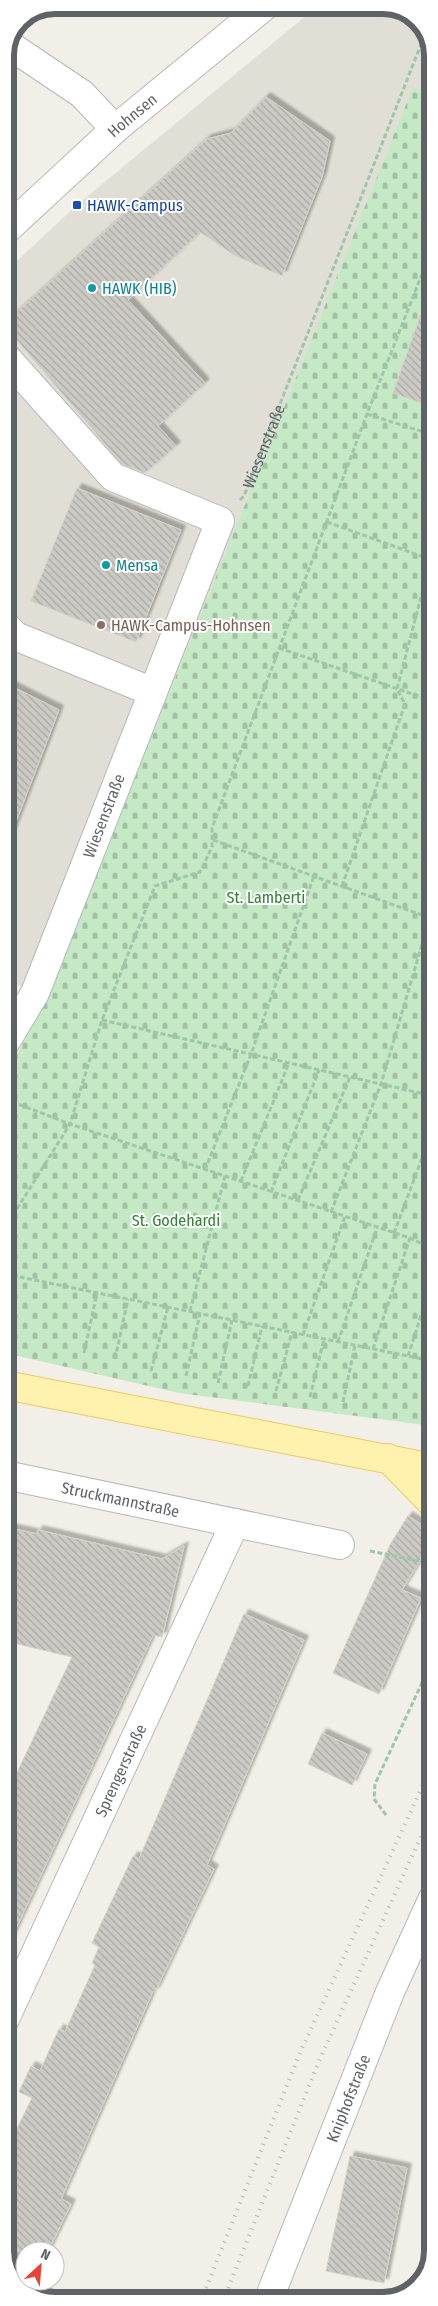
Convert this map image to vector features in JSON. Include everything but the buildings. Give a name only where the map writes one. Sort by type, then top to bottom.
[{"type":"main road","points":[[14,1387],[424,1466]]},
{"type":"main road","points":[[388,1458],[424,1456]]},
{"type":"main road","points":[[388,1458],[424,1495]]},
{"type":"street","name":"Hohnsen","points":[[14,223],[115,129],[255,14]]},
{"type":"street","points":[[15,49],[82,94],[115,129]]},
{"type":"street","points":[[14,366],[113,477],[220,521]]},
{"type":"street","name":"Wiesenstraße","points":[[14,1028],[35,993],[220,521]]},
{"type":"street","points":[[14,635],[153,692]]},
{"type":"street","name":"Struckmannstraße","points":[[14,1477],[340,1545]]},
{"type":"street","name":"Sprengerstraße","points":[[14,2000],[235,1524]]},
{"type":"street","name":"Kniphofstraße","points":[[271,2292],[390,1992],[424,1918]]},
{"type":"path","name":"Wiesenstraße","points":[[220,521],[244,496],[422,42]]},
{"type":"path","points":[[14,1214],[70,1124],[102,1020],[155,886],[200,872],[212,847],[212,828],[326,522],[424,269]]},
{"type":"path","points":[[367,414],[424,432]]},
{"type":"path","points":[[326,522],[424,557]]},
{"type":"path","points":[[342,886],[405,704],[397,688],[424,589]]},
{"type":"path","points":[[279,648],[424,698]]},
{"type":"path","points":[[213,840],[424,915]]},
{"type":"path","points":[[205,1170],[251,1054],[314,876]]},
{"type":"path","points":[[331,1212],[381,1084],[424,941]]},
{"type":"path","points":[[102,1020],[424,1094]]},
{"type":"path","points":[[241,1181],[289,1063]]},
{"type":"path","points":[[272,1192],[319,1070]]},
{"type":"path","points":[[298,1200],[350,1077]]},
{"type":"path","points":[[14,1102],[70,1124],[410,1238],[424,1246]]},
{"type":"path","points":[[394,1233],[424,1154]]},
{"type":"path","points":[[190,1311],[225,1176]]},
{"type":"path","points":[[303,1335],[345,1216]]},
{"type":"path","points":[[338,1342],[377,1228]]},
{"type":"path","points":[[373,1349],[410,1238]]},
{"type":"path","points":[[14,1276],[424,1359]]},
{"type":"path","points":[[84,1353],[97,1293]]},
{"type":"path","points":[[115,1359],[128,1299]]},
{"type":"path","points":[[408,1356],[424,1306]]},
{"type":"path","points":[[151,1370],[168,1307]]},
{"type":"path","points":[[186,1376],[200,1314]]},
{"type":"path","points":[[218,1383],[232,1320]]},
{"type":"path","points":[[248,1386],[262,1326]]},
{"type":"path","points":[[276,1392],[292,1332]]},
{"type":"path","points":[[310,1397],[324,1339]]},
{"type":"path","points":[[343,1402],[355,1345]]},
{"type":"path","points":[[340,1545],[424,1562]]},
{"type":"path","points":[[386,1815],[374,1799],[375,1784],[424,1678]]},
{"type":"shaded area","name":"HAWK-Campus-Hohnsen","points":[[308,14],[394,15],[410,24],[420,37],[424,49],[424,92],[413,88],[46,999],[14,983],[14,264],[77,205]]},
{"type":"green space","points":[[413,87],[424,92],[424,1425],[179,1393],[14,1355],[14,1060],[46,999]]},
{"type":"railway","points":[[205,2292],[299,2055],[424,1783]]},
{"type":"railway","points":[[227,2292],[319,2061],[424,1830]]},
{"type":"place","name":"HAWK-Campus","points":[[77,205]]},
{"type":"place","name":"HAWK (HIB)","points":[[92,288]]},
{"type":"place","name":"Mensa","points":[[106,565]]},
{"type":"place","name":"HAWK-Campus-Hohnsen","points":[[101,625]]},
{"type":"park label","name":"St. Lamberti","points":[[266,897]]},
{"type":"park label","name":"St. Godehardi","points":[[176,1220]]}]
